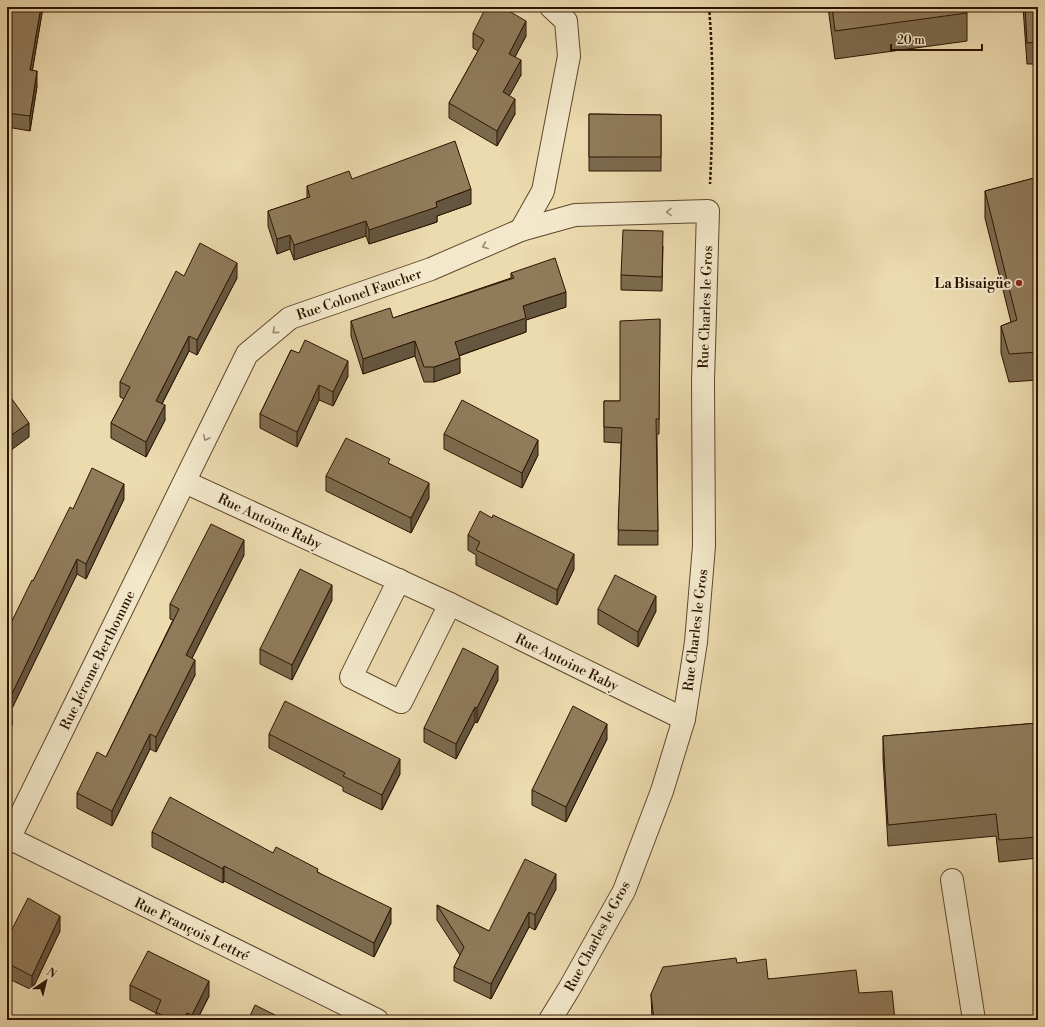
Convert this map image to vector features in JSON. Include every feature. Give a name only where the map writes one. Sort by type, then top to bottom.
[{"type":"street","points":[[521,230],[543,191],[569,56],[566,21],[551,7]]},
{"type":"street","name":"Rue Colonel Faucher","points":[[185,482],[247,354],[290,318],[431,269],[521,230],[575,215],[708,211]]},
{"type":"street","name":"Rue Charles le Gros","points":[[550,1020],[624,891],[662,791],[684,719],[696,642],[704,546],[703,381],[708,211]]},
{"type":"street","name":"Rue Antoine Raby","points":[[185,482],[450,604],[684,719]]},
{"type":"street","name":"Rue Jérome Berthomme","points":[[8,840],[185,482]]},
{"type":"street","points":[[399,580],[350,677],[401,702],[450,604]]},
{"type":"street","name":"Rue François Lettré","points":[[8,840],[377,1020]]},
{"type":"street","points":[[952,880],[974,1020]]},
{"type":"path","points":[[708,211],[713,112],[713,55],[709,7]]},
{"type":"building","points":[[7,7],[41,7],[30,70],[37,71],[30,116],[7,113]]},
{"type":"building","points":[[486,7],[502,7],[526,21],[509,54],[521,60],[503,92],[515,99],[497,131],[449,103],[484,40],[473,33]]},
{"type":"building","points":[[832,7],[966,7],[967,13],[835,31]]},
{"type":"building","points":[[1025,7],[1038,7],[1038,42],[1027,43]]},
{"type":"building","points":[[589,114],[661,115],[661,157],[589,157]]},
{"type":"building","points":[[455,141],[471,189],[436,202],[437,207],[369,230],[366,221],[294,245],[290,235],[277,239],[268,211],[310,197],[307,186],[349,171],[352,179]]},
{"type":"building","name":"La Bisaigüe","points":[[1038,177],[1038,352],[1009,354],[1001,326],[1017,320],[985,191]]},
{"type":"building","points":[[623,230],[663,231],[662,277],[621,275]]},
{"type":"building","points":[[200,243],[237,263],[197,340],[189,336],[156,401],[165,405],[146,442],[111,423],[130,387],[120,382],[176,271],[184,276]]},
{"type":"building","points":[[555,258],[566,292],[523,306],[526,318],[455,342],[460,358],[434,367],[424,367],[415,341],[363,359],[351,321],[390,308],[393,318],[514,278],[511,273]]},
{"type":"building","points":[[660,319],[659,419],[656,419],[658,531],[618,530],[622,428],[604,427],[604,401],[620,401],[620,321]]},
{"type":"building","points":[[305,340],[348,361],[333,392],[319,385],[297,432],[260,414],[291,350],[299,353]]},
{"type":"building","points":[[7,392],[29,423],[7,438]]},
{"type":"building","points":[[462,400],[538,440],[522,473],[444,434]]},
{"type":"building","points":[[346,438],[390,459],[388,463],[429,483],[411,518],[326,476]]},
{"type":"building","points":[[92,468],[124,484],[86,564],[77,559],[7,704],[7,631],[70,507],[73,509]]},
{"type":"building","points":[[480,511],[492,518],[493,515],[574,554],[557,590],[476,550],[480,542],[468,535]]},
{"type":"building","points":[[211,524],[244,540],[186,655],[195,660],[156,737],[150,734],[112,811],[77,793],[97,752],[106,757],[179,609],[170,604]]},
{"type":"building","points":[[300,569],[332,585],[292,665],[260,649]]},
{"type":"building","points":[[615,575],[656,596],[638,632],[598,609]]},
{"type":"building","points":[[463,648],[498,666],[477,708],[475,707],[456,744],[424,728]]},
{"type":"building","points":[[285,701],[400,759],[382,795],[343,776],[345,773],[269,734]]},
{"type":"building","points":[[573,706],[607,724],[566,807],[532,790]]},
{"type":"building","points":[[7,708],[12,710],[7,720]]},
{"type":"building","points":[[1038,723],[1038,837],[999,840],[996,814],[888,825],[883,736]]},
{"type":"building","points":[[170,797],[273,853],[276,847],[318,869],[317,872],[391,908],[374,943],[224,866],[223,869],[152,832]]},
{"type":"building","points":[[525,859],[556,874],[535,915],[529,912],[491,984],[454,967],[464,947],[437,905],[489,931]]},
{"type":"building","points":[[28,898],[60,916],[32,976],[7,963],[7,939]]},
{"type":"building","points":[[148,951],[209,981],[192,1015],[187,1013],[183,1020],[171,1020],[156,1012],[161,1000],[130,985]]},
{"type":"building","points":[[736,958],[737,963],[766,959],[768,979],[856,970],[859,993],[892,991],[895,1020],[654,1020],[651,994],[663,967]]},
{"type":"building","points":[[255,1005],[285,1020],[248,1020]]},
{"type":"place","name":"La Bisaigüe","points":[[1019,283]]}]
